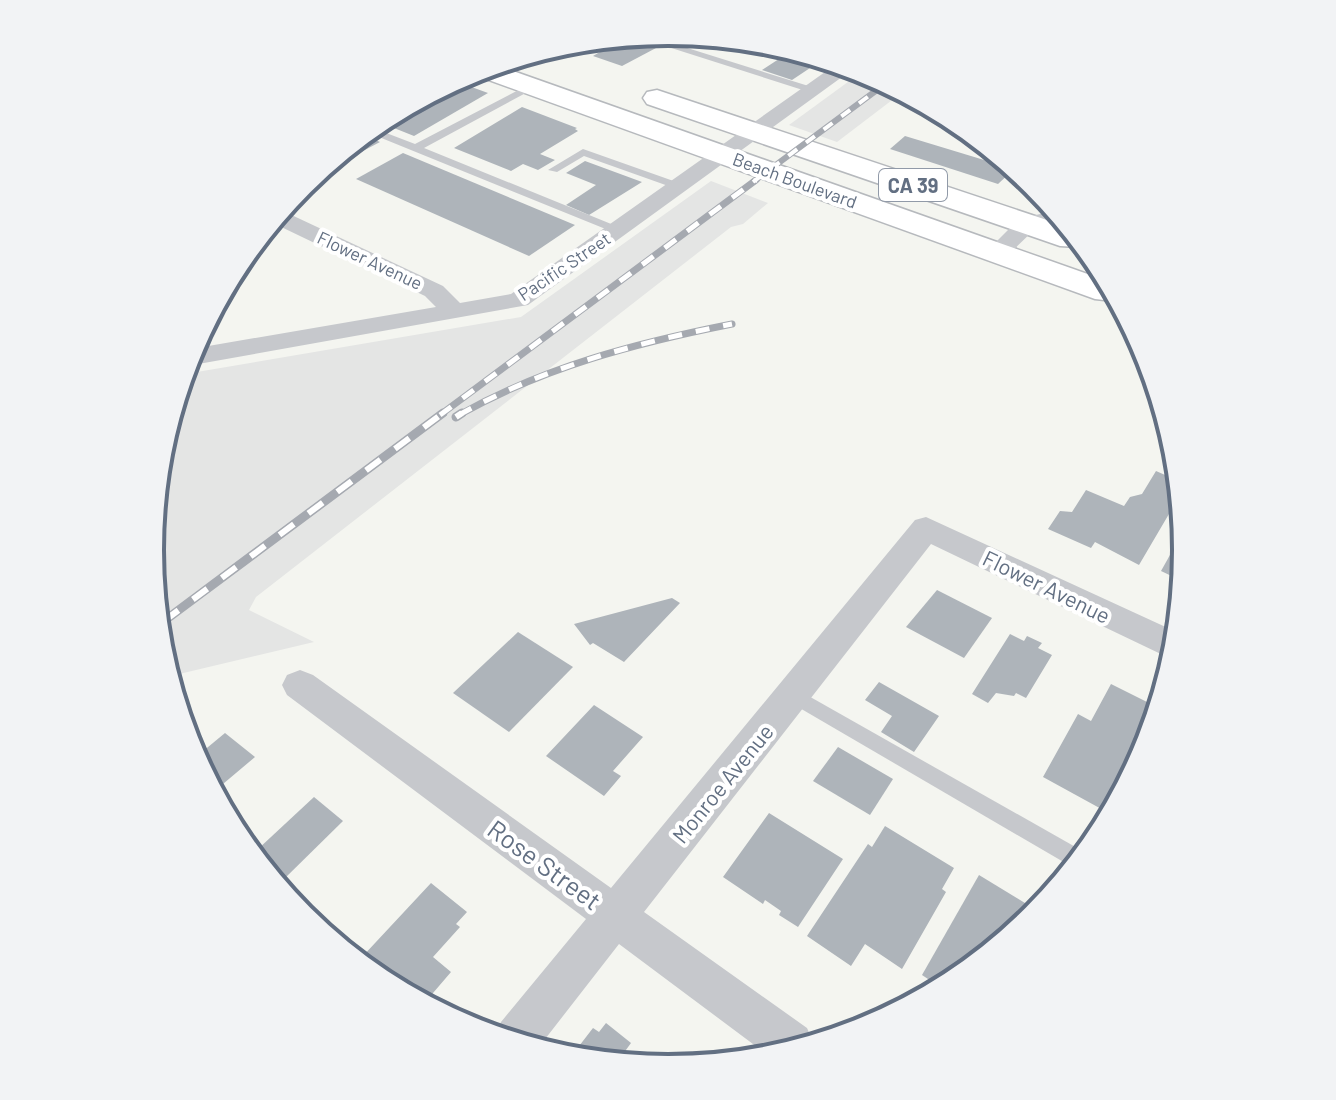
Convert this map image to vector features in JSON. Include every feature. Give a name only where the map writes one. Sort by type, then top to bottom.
[{"type":"main road","name":"Beach Boulevard","points":[[501,75],[1099,289]]},
{"type":"main road","name":"Beach Boulevard","points":[[639,92],[1042,220]]},
{"type":"street","name":"Pacific Street","points":[[205,350],[519,300],[834,75]]},
{"type":"street","points":[[997,253],[1042,220]]},
{"type":"street","name":"Flower Avenue","points":[[287,221],[434,291],[455,312]]},
{"type":"street","name":"Flower Avenue","points":[[926,528],[1163,641]]},
{"type":"street","name":"Monroe Avenue","points":[[522,1032],[926,528]]},
{"type":"street","name":"Rose Street","points":[[300,685],[785,1040]]},
{"type":"lane","points":[[685,47],[812,90]]},
{"type":"lane","points":[[416,148],[532,86]]},
{"type":"lane","points":[[383,135],[617,230]]},
{"type":"lane","points":[[553,170],[583,152],[678,186]]},
{"type":"lane","points":[[792,695],[1070,855]]},
{"type":"shaded area","points":[[850,80],[893,99],[837,142],[789,125]]},
{"type":"shaded area","points":[[711,181],[768,203],[743,224],[731,227],[256,597],[249,610],[314,642],[180,674],[168,616],[165,517],[174,452],[197,372],[521,317]]},
{"type":"building","points":[[656,48],[622,66],[593,56],[603,50]]},
{"type":"building","points":[[779,59],[811,67],[792,80],[762,70]]},
{"type":"building","points":[[470,86],[488,93],[414,136],[393,128]]},
{"type":"building","points":[[522,107],[577,128],[578,131],[540,154],[555,160],[538,170],[523,164],[511,171],[454,148]]},
{"type":"building","points":[[905,136],[988,161],[1006,177],[998,184],[890,149]]},
{"type":"building","points":[[375,140],[380,142],[355,155]]},
{"type":"building","points":[[403,153],[575,225],[529,256],[356,179]]},
{"type":"building","points":[[585,161],[642,182],[589,215],[566,205],[596,185],[566,173]]},
{"type":"building","points":[[1156,471],[1166,476],[1170,511],[1139,565],[1095,542],[1091,548],[1048,529],[1060,511],[1072,512],[1086,490],[1124,506],[1130,497],[1142,494]]},
{"type":"building","points":[[1172,551],[1171,576],[1161,571]]},
{"type":"building","points":[[937,590],[992,618],[964,658],[906,627]]},
{"type":"building","points":[[672,598],[680,603],[624,662],[593,643],[590,645],[574,624]]},
{"type":"building","points":[[518,632],[573,667],[509,732],[453,693]]},
{"type":"building","points":[[1010,634],[1024,641],[1027,636],[1042,643],[1038,648],[1052,655],[1026,698],[1016,693],[1014,696],[996,693],[988,703],[972,694]]},
{"type":"building","points":[[879,682],[939,716],[914,752],[881,732],[892,716],[865,700]]},
{"type":"building","points":[[1111,684],[1148,702],[1134,743],[1100,808],[1043,777],[1078,714],[1091,721]]},
{"type":"building","points":[[594,705],[643,737],[613,771],[621,776],[604,796],[546,756]]},
{"type":"building","points":[[225,733],[255,757],[222,784],[205,750]]},
{"type":"building","points":[[838,747],[893,779],[870,815],[813,781]]},
{"type":"building","points":[[314,797],[343,821],[285,878],[261,847]]},
{"type":"building","points":[[769,813],[843,859],[798,927],[779,915],[781,911],[765,900],[763,904],[723,877]]},
{"type":"building","points":[[885,826],[954,868],[942,889],[946,892],[902,969],[865,944],[851,966],[807,936],[868,844],[872,847]]},
{"type":"building","points":[[979,875],[1026,904],[975,950],[948,969],[930,980],[922,975]]},
{"type":"building","points":[[431,883],[467,912],[456,924],[460,927],[433,957],[451,972],[432,995],[366,953]]},
{"type":"building","points":[[606,1023],[631,1043],[624,1052],[579,1046],[593,1028],[599,1032]]},
{"type":"railway","points":[[753,182],[876,91]]},
{"type":"railway","points":[[440,415],[756,180]]},
{"type":"railway","points":[[459,415],[557,370],[626,348],[732,324]]},
{"type":"railway","points":[[168,618],[443,413]]}]
